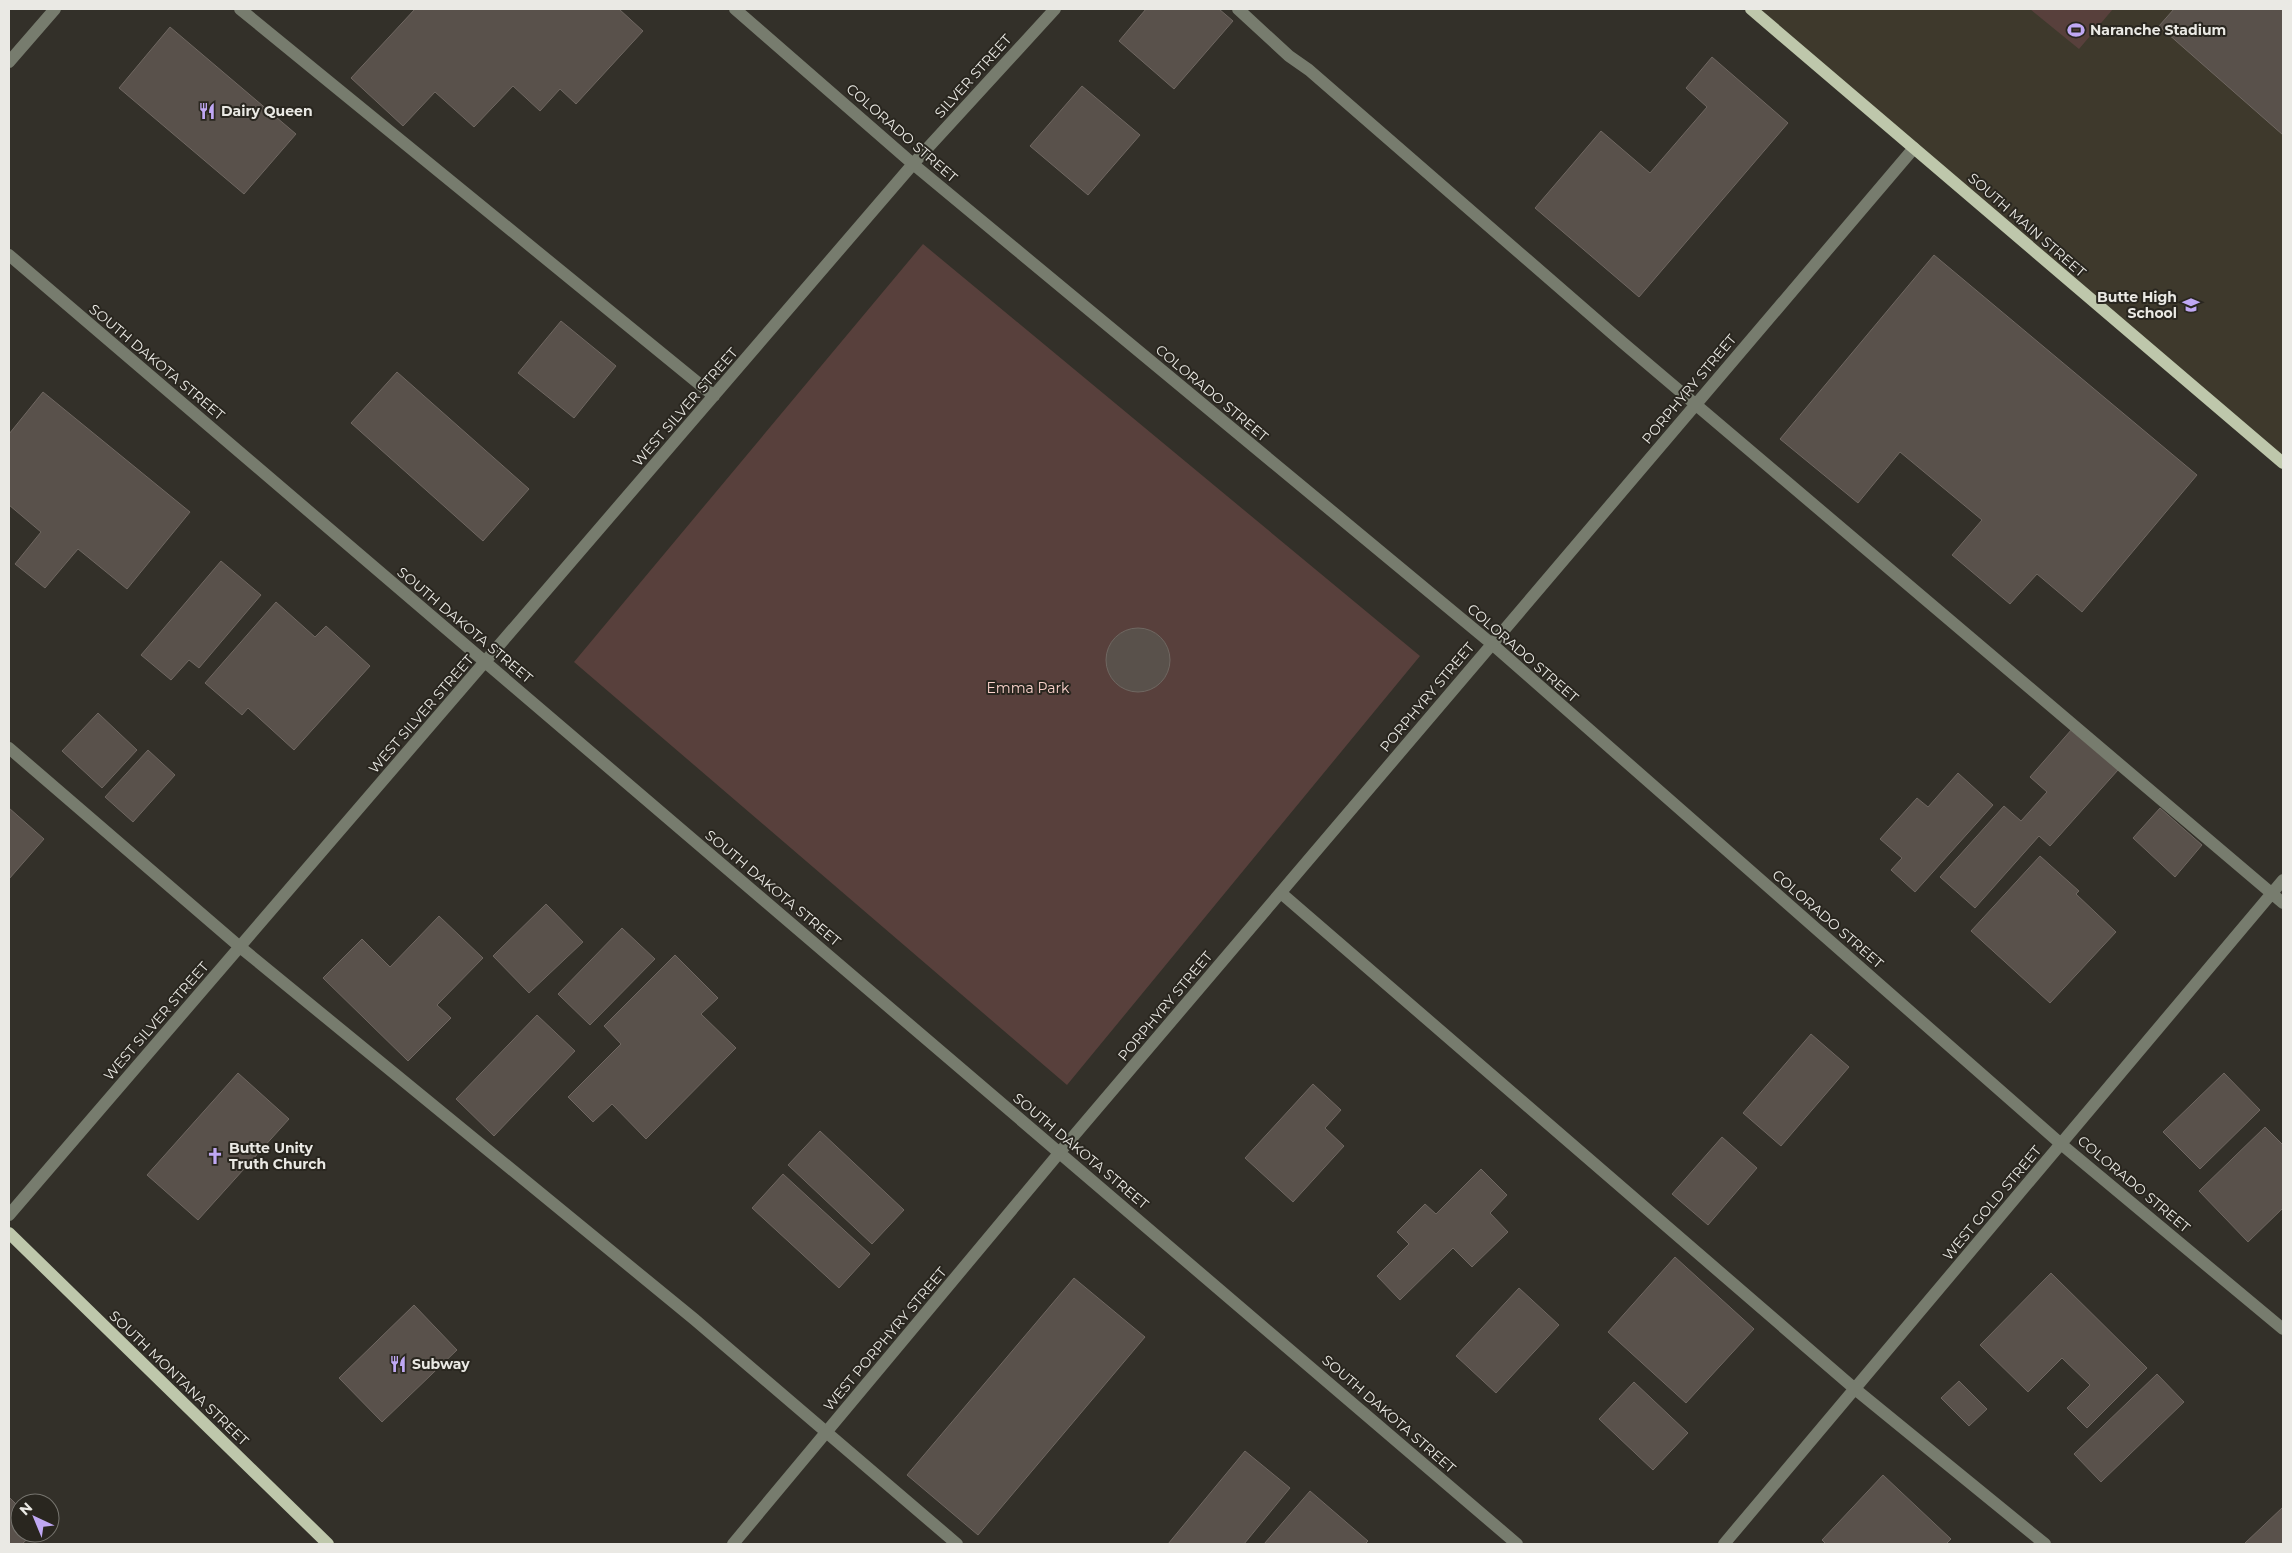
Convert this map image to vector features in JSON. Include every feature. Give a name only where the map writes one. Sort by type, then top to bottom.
[{"type":"main road","name":"SOUTH MAIN STREET","points":[[1752,9],[2283,463]]},
{"type":"main road","name":"SOUTH MONTANA STREET","points":[[9,1233],[328,1544]]},
{"type":"street","points":[[9,62],[55,9]]},
{"type":"street","points":[[240,9],[714,396]]},
{"type":"street","name":"COLORADO STREET","points":[[735,9],[913,164],[1492,644],[2062,1144],[2283,1328]]},
{"type":"street","name":"SILVER STREET","points":[[913,164],[1055,9]]},
{"type":"street","points":[[1238,9],[1289,56],[1309,70],[1622,342],[2283,903]]},
{"type":"street","name":"PORPHYRY STREET","points":[[1060,1152],[1914,148]]},
{"type":"street","name":"WEST SILVER STREET","points":[[9,1215],[913,164]]},
{"type":"street","name":"SOUTH DAKOTA STREET","points":[[9,255],[1517,1544]]},
{"type":"street","points":[[9,748],[240,947],[694,1318],[957,1544]]},
{"type":"street","name":"WEST GOLD STREET","points":[[1724,1544],[2283,880]]},
{"type":"street","points":[[1281,893],[1855,1388],[2045,1544]]},
{"type":"street","name":"WEST PORPHYRY STREET","points":[[734,1544],[1060,1152]]},
{"type":"shaded area","name":"Butte High School","points":[[1751,9],[2283,9],[2283,463]]},
{"type":"green space","name":"Naranche Stadium","points":[[2030,9],[2113,9],[2079,49]]},
{"type":"green space","name":"Emma Park","points":[[923,244],[1420,656],[1067,1085],[574,662]]},
{"type":"building","points":[[415,9],[619,9],[643,31],[576,104],[560,89],[540,111],[513,86],[474,127],[435,92],[403,126],[351,78]]},
{"type":"building","points":[[1146,9],[1219,9],[1233,21],[1174,89],[1119,41]]},
{"type":"building","points":[[2174,9],[2283,9],[2283,135],[2159,26]]},
{"type":"building","name":"Dairy Queen","points":[[170,27],[296,134],[244,194],[119,88]]},
{"type":"building","points":[[1712,57],[1788,123],[1639,297],[1535,208],[1601,131],[1650,173],[1707,107],[1686,88]]},
{"type":"building","points":[[1082,86],[1140,135],[1088,195],[1030,146]]},
{"type":"building","points":[[1934,255],[2197,475],[2082,612],[2037,574],[2010,604],[1952,555],[1982,520],[1900,452],[1858,503],[1780,439]]},
{"type":"building","points":[[561,321],[616,366],[574,418],[518,373]]},
{"type":"building","points":[[397,372],[529,489],[483,541],[351,423]]},
{"type":"building","points":[[43,392],[190,512],[127,589],[78,549],[45,588],[15,564],[41,532],[9,505],[9,434]]},
{"type":"building","points":[[221,561],[261,595],[199,668],[189,660],[171,680],[141,655]]},
{"type":"building","points":[[276,602],[315,637],[326,626],[370,666],[294,750],[248,708],[242,715],[205,683]]},
{"type":"building","points":[[1138,628],[1156,634],[1164,642],[1170,660],[1164,678],[1156,686],[1138,692],[1120,686],[1112,678],[1106,660],[1112,642],[1120,634]]},
{"type":"building","points":[[98,713],[137,750],[102,788],[62,751]]},
{"type":"building","points":[[2072,729],[2118,770],[2050,846],[2039,836],[1975,908],[1940,877],[2004,806],[2021,821],[2047,792],[2030,777]]},
{"type":"building","points":[[148,750],[175,775],[133,822],[105,797]]},
{"type":"building","points":[[1958,773],[1993,805],[1915,892],[1891,870],[1902,858],[1880,839],[1917,798],[1928,807]]},
{"type":"building","points":[[9,808],[44,839],[9,879]]},
{"type":"building","points":[[2160,808],[2202,845],[2175,877],[2133,838]]},
{"type":"building","points":[[2040,856],[2079,891],[2076,894],[2116,932],[2050,1003],[1971,931]]},
{"type":"building","points":[[546,904],[583,942],[529,993],[493,956]]},
{"type":"building","points":[[439,916],[483,958],[437,1005],[451,1018],[408,1061],[323,978],[362,939],[390,967]]},
{"type":"building","points":[[622,928],[655,959],[590,1025],[558,994]]},
{"type":"building","points":[[675,955],[718,998],[701,1014],[736,1048],[646,1139],[612,1104],[593,1122],[568,1097],[621,1044],[604,1026]]},
{"type":"building","points":[[537,1015],[575,1051],[494,1136],[456,1099]]},
{"type":"building","points":[[1811,1034],[1849,1067],[1781,1146],[1743,1113]]},
{"type":"building","points":[[238,1073],[289,1119],[198,1220],[147,1175]]},
{"type":"building","points":[[2224,1073],[2260,1110],[2200,1169],[2163,1132]]},
{"type":"building","points":[[1313,1084],[1341,1110],[1325,1128],[1344,1146],[1293,1202],[1245,1158]]},
{"type":"building","points":[[2265,1127],[2283,1145],[2283,1208],[2248,1242],[2199,1191]]},
{"type":"building","points":[[820,1131],[904,1210],[872,1244],[788,1165]]},
{"type":"building","points":[[1722,1137],[1757,1168],[1708,1225],[1672,1194]]},
{"type":"building","points":[[1481,1169],[1507,1195],[1490,1213],[1508,1232],[1472,1267],[1453,1248],[1400,1300],[1377,1276],[1409,1244],[1397,1232],[1425,1204],[1436,1214]]},
{"type":"building","points":[[783,1174],[870,1254],[839,1288],[752,1208]]},
{"type":"building","points":[[1675,1257],[1754,1329],[1686,1403],[1608,1332]]},
{"type":"building","points":[[2051,1273],[2147,1368],[2087,1428],[2067,1408],[2090,1385],[2062,1358],[2028,1392],[1980,1345]]},
{"type":"building","points":[[1074,1278],[1145,1337],[978,1535],[907,1475]]},
{"type":"building","points":[[1519,1288],[1559,1325],[1496,1393],[1456,1356]]},
{"type":"building","name":"Subway","points":[[414,1305],[457,1350],[382,1422],[339,1378]]},
{"type":"building","points":[[2157,1374],[2184,1402],[2101,1482],[2074,1454]]},
{"type":"building","points":[[1959,1381],[1987,1409],[1969,1426],[1941,1398]]},
{"type":"building","points":[[1634,1382],[1688,1433],[1653,1470],[1599,1419]]},
{"type":"building","points":[[1245,1451],[1290,1488],[1244,1544],[1168,1544]]},
{"type":"building","points":[[1883,1475],[1951,1539],[1946,1544],[1826,1544],[1822,1540]]},
{"type":"building","points":[[1310,1491],[1368,1541],[1365,1544],[1264,1544]]},
{"type":"building","points":[[9,1497],[10,1543],[23,1543],[9,1544]]},
{"type":"building","points":[[2283,1507],[2283,1544],[2244,1544]]},
{"type":"place","name":"Naranche Stadium","points":[[2076,30]]},
{"type":"place","name":"Dairy Queen","points":[[207,111]]},
{"type":"place","name":"Butte High School","points":[[2191,305]]},
{"type":"place","name":"Butte Unity Truth Church","points":[[215,1156]]},
{"type":"place","name":"Subway","points":[[398,1364]]}]
